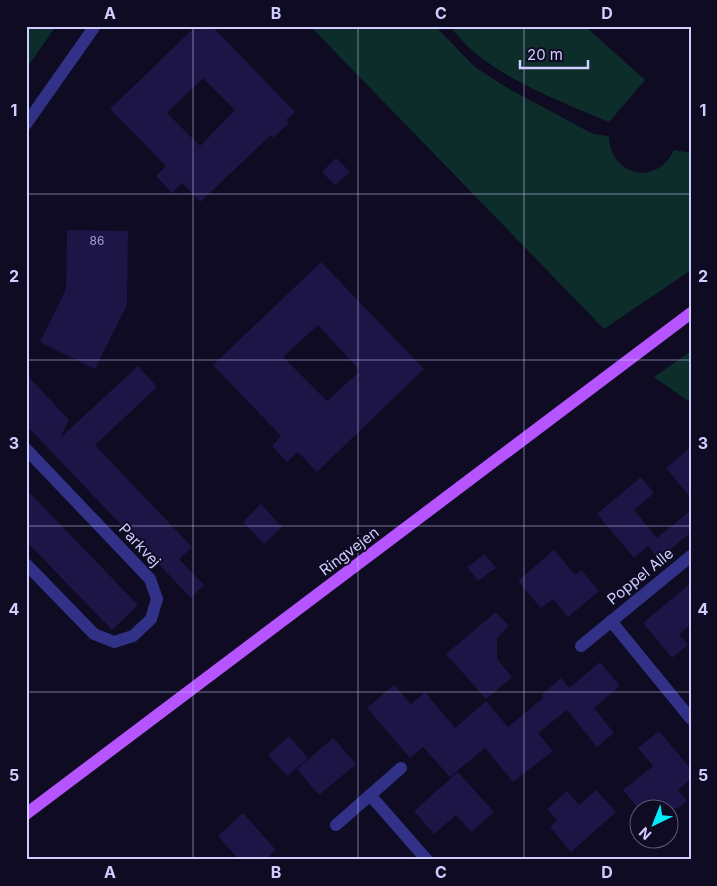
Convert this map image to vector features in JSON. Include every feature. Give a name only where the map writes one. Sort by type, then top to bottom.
[{"type":"main road","name":"Ringvejen","points":[[26,814],[691,313]]},
{"type":"street","points":[[26,124],[94,26]]},
{"type":"street","name":"Parkvej","points":[[26,448],[150,578],[157,599],[151,619],[133,636],[114,642],[94,634],[26,564]]},
{"type":"street","name":"Poppel Alle","points":[[581,646],[691,556]]},
{"type":"street","name":"Poppel Alle","points":[[611,621],[691,719]]},
{"type":"street","points":[[336,825],[401,768]]},
{"type":"street","points":[[370,795],[427,860]]},
{"type":"green space","points":[[26,26],[56,26],[26,69]]},
{"type":"green space","points":[[310,26],[435,26],[475,67],[504,86],[593,134],[609,136],[611,150],[617,160],[626,168],[636,172],[646,172],[657,169],[666,162],[674,150],[691,153],[691,270],[604,329]]},
{"type":"green space","points":[[450,26],[585,26],[645,80],[609,122],[545,95],[502,72],[464,43]]},
{"type":"green space","points":[[691,351],[691,403],[654,377]]},
{"type":"building","points":[[196,26],[212,26],[295,112],[286,120],[289,123],[273,138],[271,135],[200,202],[182,183],[172,193],[156,176],[166,166],[110,109]],"holes":[[[203,78],[235,110],[200,146],[167,113]]]},
{"type":"building","points":[[336,158],[350,172],[335,185],[322,172]]},
{"type":"building","points":[[67,230],[128,231],[127,305],[95,369],[40,342],[66,289]]},
{"type":"building","points":[[321,262],[424,369],[317,472],[298,452],[287,462],[272,446],[281,436],[213,365]],"holes":[[[318,325],[360,371],[327,401],[283,357]]]},
{"type":"building","points":[[138,366],[157,387],[95,445],[192,547],[179,559],[204,585],[191,598],[26,425],[26,374],[69,420],[60,438]]},
{"type":"building","points":[[691,447],[691,498],[666,468]]},
{"type":"building","points":[[641,477],[654,493],[634,510],[657,538],[691,510],[691,532],[659,559],[648,546],[634,558],[597,514]]},
{"type":"building","points":[[26,489],[138,605],[112,630],[26,541]]},
{"type":"building","points":[[261,504],[282,527],[264,544],[243,522]]},
{"type":"building","points":[[554,550],[575,575],[581,570],[599,591],[568,617],[553,599],[541,608],[518,581]]},
{"type":"building","points":[[485,554],[496,568],[478,581],[467,567]]},
{"type":"building","points":[[691,583],[691,624],[679,634],[688,645],[672,658],[643,623]]},
{"type":"building","points":[[496,612],[509,626],[497,638],[497,659],[512,677],[486,699],[446,654]]},
{"type":"building","points":[[600,662],[620,686],[594,708],[614,733],[597,747],[567,710],[538,733],[553,751],[513,782],[485,748],[450,777],[423,747],[410,758],[367,708],[394,685],[411,704],[425,692],[455,728],[486,701],[508,727],[543,698],[541,695],[561,678],[569,688]]},
{"type":"building","points":[[659,731],[691,769],[691,779],[678,790],[687,801],[680,806],[680,798],[630,798],[623,790],[653,766],[638,748]]},
{"type":"building","points":[[289,736],[308,758],[287,776],[268,755]]},
{"type":"building","points":[[333,738],[356,764],[319,795],[297,769]]},
{"type":"building","points":[[458,772],[494,812],[471,832],[456,815],[434,834],[414,811]]},
{"type":"building","points":[[596,790],[616,812],[571,852],[550,827],[557,820],[547,809],[567,791],[579,805]]},
{"type":"building","points":[[243,813],[276,850],[265,860],[239,860],[218,836]]}]
